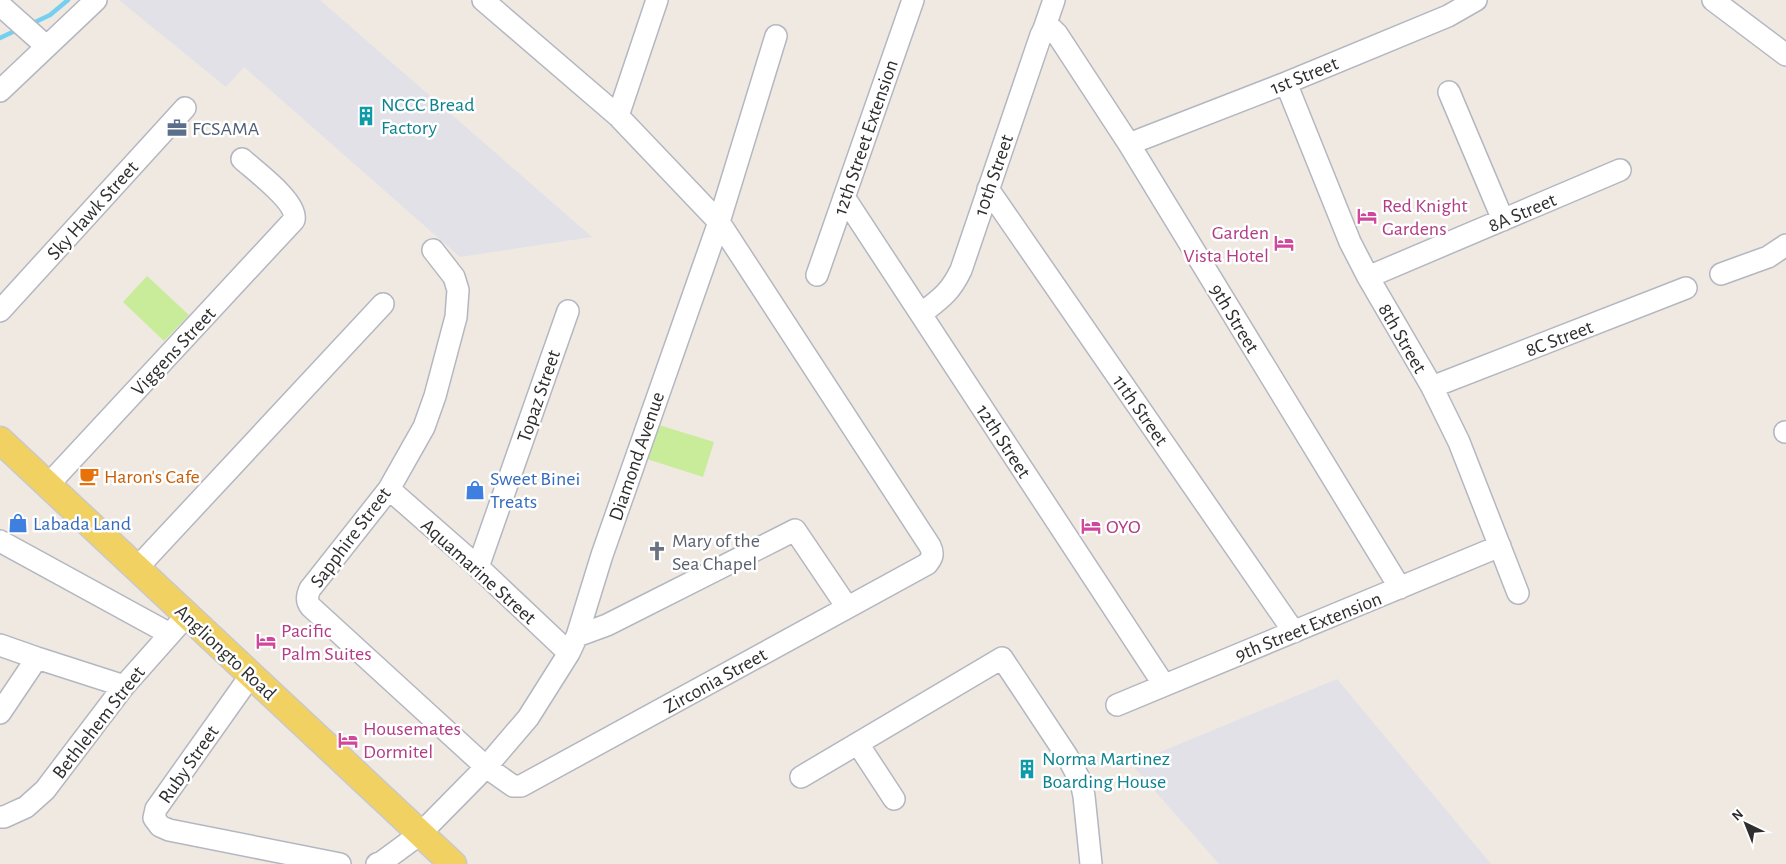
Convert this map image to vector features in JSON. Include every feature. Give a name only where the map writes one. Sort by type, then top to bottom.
[{"type":"main road","name":"Angliongto Road","points":[[0,440],[137,568],[179,624],[251,676],[453,864]]},
{"type":"street","points":[[0,91],[96,0]]},
{"type":"street","points":[[483,0],[618,116],[719,222]]},
{"type":"street","points":[[618,116],[657,0]]},
{"type":"street","name":"12th Street Extension","points":[[817,275],[913,0]]},
{"type":"street","name":"10th Street","points":[[921,314],[945,296],[955,282],[1041,35],[1047,28],[1054,0]]},
{"type":"street","name":"1st Street","points":[[1129,144],[1286,83],[1448,16],[1476,0]]},
{"type":"street","points":[[1727,2],[1786,41]]},
{"type":"street","points":[[1727,2],[1786,55]]},
{"type":"street","points":[[0,5],[46,46]]},
{"type":"street","name":"9th Street","points":[[1047,28],[1057,34],[1129,144],[1400,588]]},
{"type":"street","name":"Diamond Avenue","points":[[420,834],[486,767],[528,718],[573,644],[602,555],[719,222],[776,36]]},
{"type":"street","name":"8th Street","points":[[1286,83],[1350,242],[1432,388],[1459,442],[1518,593]]},
{"type":"street","points":[[1449,92],[1503,220]]},
{"type":"street","name":"Sky Hawk Street","points":[[0,311],[185,108]]},
{"type":"street","name":"Viggens Street","points":[[48,485],[290,225],[295,215],[294,210],[284,197],[242,159]]},
{"type":"street","name":"8A Street","points":[[1368,277],[1620,170]]},
{"type":"street","name":"11th Street","points":[[988,188],[1294,632]]},
{"type":"street","name":"12th Street","points":[[844,198],[1164,686]]},
{"type":"street","name":"Zirconia Street","points":[[486,767],[513,786],[522,786],[927,564],[932,558],[933,552],[930,546],[719,222]]},
{"type":"street","points":[[1721,274],[1768,257],[1786,245]]},
{"type":"street","name":"Sapphire Street","points":[[433,250],[454,277],[458,290],[456,317],[435,396],[424,427],[389,489],[310,589],[307,596],[311,607],[486,767]]},
{"type":"street","name":"8C Street","points":[[1432,388],[1686,288]]},
{"type":"street","points":[[137,568],[383,304]]},
{"type":"street","name":"Topaz Street","points":[[478,567],[568,311]]},
{"type":"street","name":"Aquamarine Street","points":[[389,489],[478,567],[573,644]]},
{"type":"street","points":[[573,644],[795,530],[846,608]]},
{"type":"street","points":[[0,541],[179,624]]},
{"type":"street","name":"9th Street Extension","points":[[1117,705],[1500,546]]},
{"type":"street","name":"Bethlehem Street","points":[[0,817],[26,807],[45,790],[124,686],[179,624]]},
{"type":"street","points":[[0,645],[124,686]]},
{"type":"street","points":[[0,713],[37,658]]},
{"type":"street","points":[[801,777],[1002,658],[1067,756],[1081,782],[1084,796],[1089,863]]},
{"type":"street","name":"Ruby Street","points":[[251,676],[156,809],[154,818],[160,826],[169,830],[340,864]]},
{"type":"street","points":[[858,744],[894,799]]},
{"type":"street","points":[[377,864],[420,834]]},
{"type":"shaded area","name":"NCCC Bread Factory","points":[[119,0],[320,0],[592,237],[460,257],[244,67],[226,87]]},
{"type":"shaded area","points":[[1337,679],[1491,864],[1219,864],[1131,764]]},
{"type":"green space","points":[[147,276],[189,315],[164,341],[123,302]]},
{"type":"green space","points":[[659,425],[714,442],[703,477],[647,459]]},
{"type":"waterway","points":[[31,24],[50,15],[68,0]]},
{"type":"waterway","points":[[0,38],[19,29]]},
{"type":"place","name":"NCCC Bread Factory","points":[[366,116]]},
{"type":"place","name":"FCSAMA","points":[[177,128]]},
{"type":"place","name":"Red Knight Gardens","points":[[1367,216]]},
{"type":"place","name":"Garden Vista Hotel","points":[[1284,243]]},
{"type":"place","name":"Haron's Cafe","points":[[89,476]]},
{"type":"place","name":"Sweet Binei Treats","points":[[475,490]]},
{"type":"place","name":"Labada Land","points":[[18,523]]},
{"type":"place","name":"OYO","points":[[1091,526]]},
{"type":"place","name":"Mary of the Sea Chapel","points":[[657,551]]},
{"type":"place","name":"Pacific Palm Suites","points":[[266,641]]},
{"type":"place","name":"Housemates Dormitel","points":[[348,740]]},
{"type":"place","name":"Norma Martinez Boarding House","points":[[1027,769]]}]
